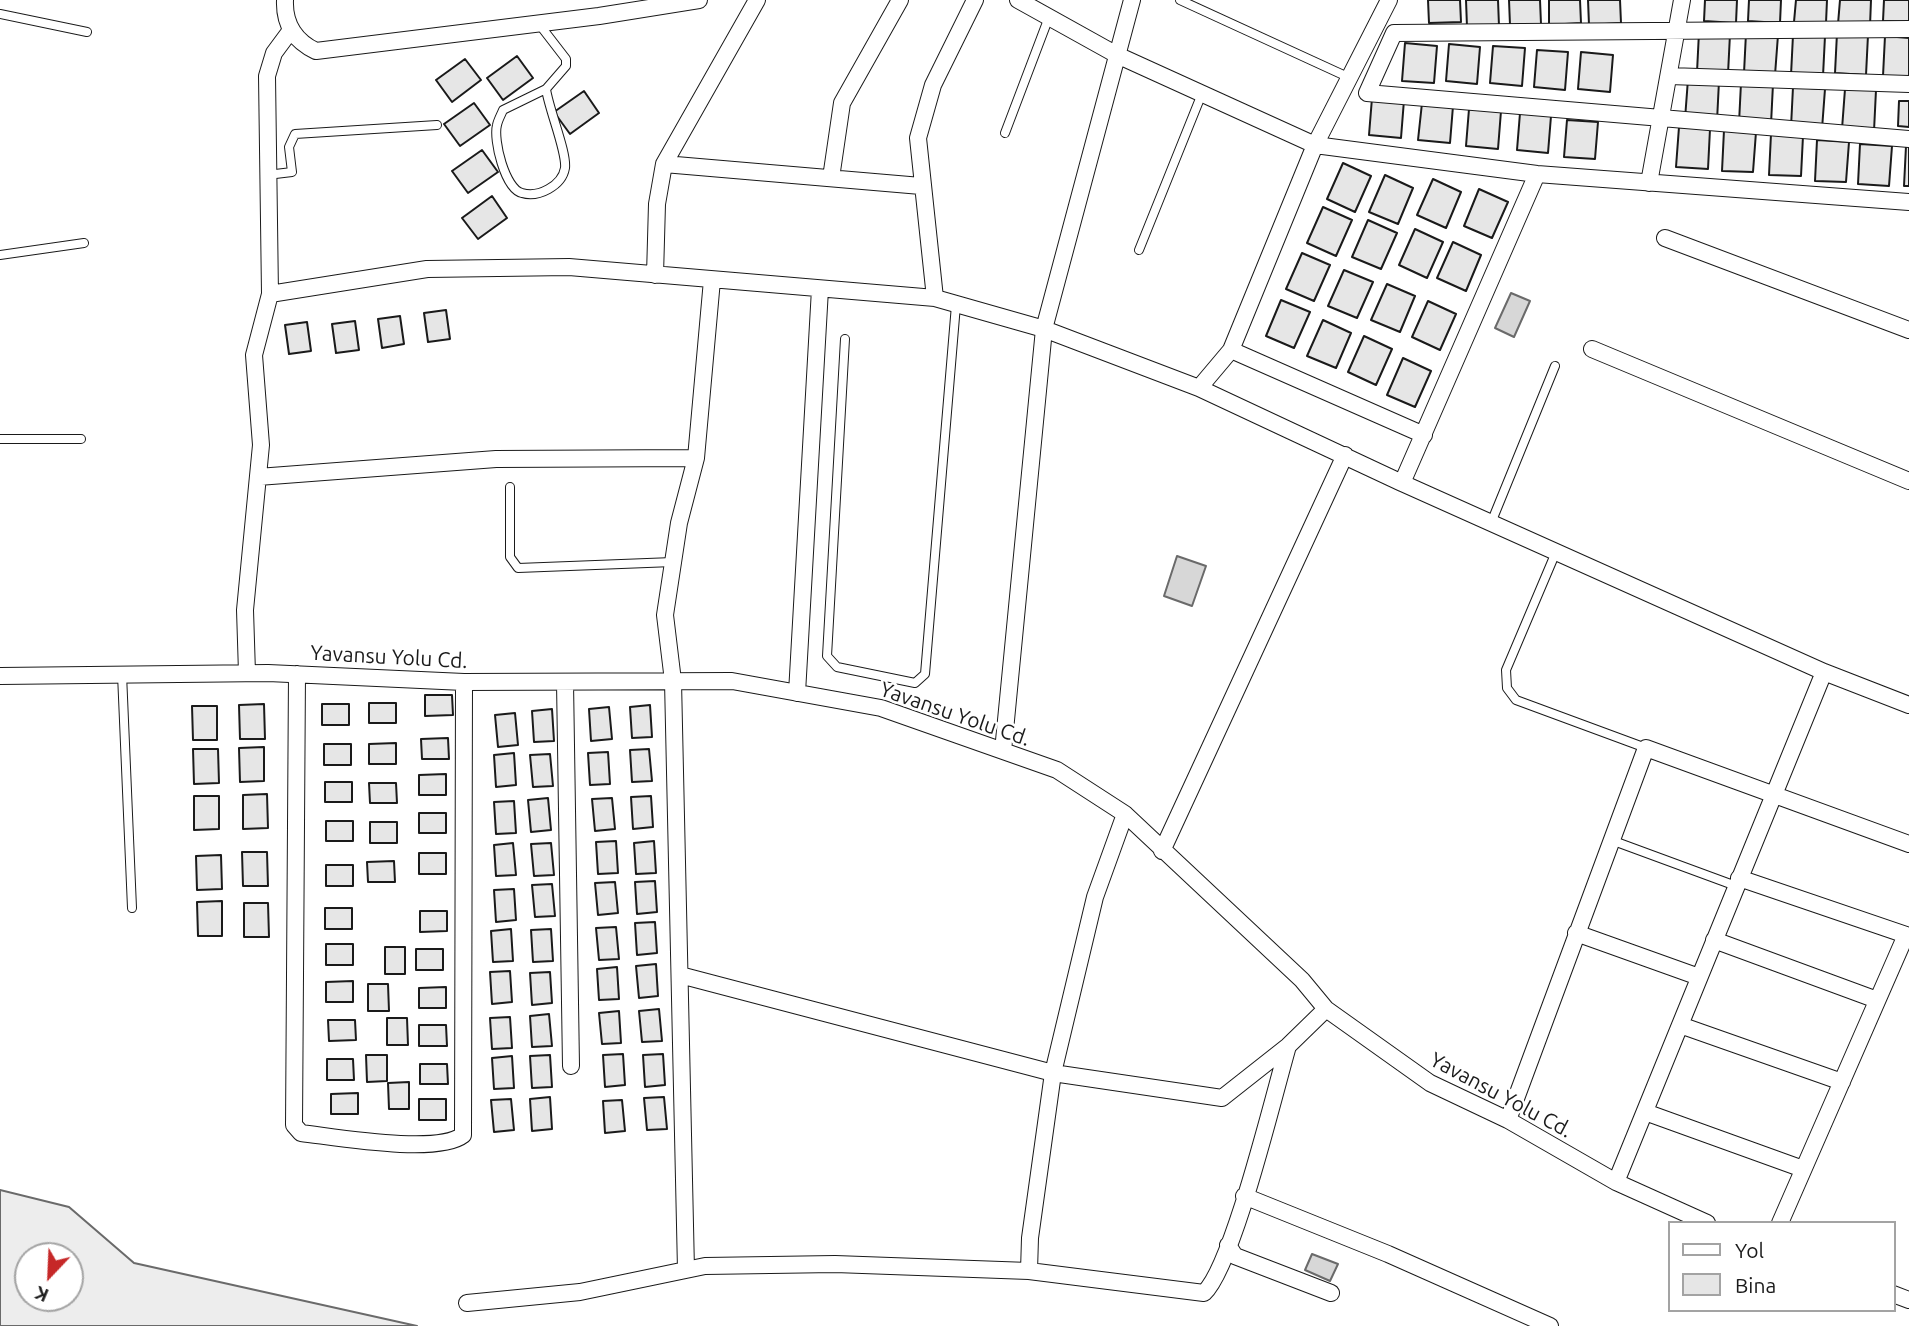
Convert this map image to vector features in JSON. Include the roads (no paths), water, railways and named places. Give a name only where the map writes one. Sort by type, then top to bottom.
[{"type":"street","points":[[285,0],[284,11],[291,30],[302,44],[316,51],[539,23],[597,8],[699,0]]},
{"type":"street","points":[[655,275],[657,204],[664,164],[757,0]]},
{"type":"street","points":[[831,178],[842,103],[900,0]]},
{"type":"street","points":[[935,298],[918,138],[929,99],[975,0]]},
{"type":"street","points":[[1018,0],[1116,55],[1201,96],[1315,145],[1537,174],[1909,202]]},
{"type":"street","points":[[1003,751],[1044,329],[1132,0]]},
{"type":"street","points":[[1199,388],[1231,350],[1315,145],[1389,0]]},
{"type":"street","points":[[1649,183],[1682,0]]},
{"type":"street","points":[[1909,29],[1394,33],[1367,93],[1909,139]]},
{"type":"street","points":[[247,673],[245,610],[261,445],[254,355],[270,294],[267,76],[274,54],[291,30]]},
{"type":"street","points":[[1669,76],[1909,84]]},
{"type":"street","points":[[664,164],[921,186]]},
{"type":"street","points":[[1402,483],[1537,174]]},
{"type":"street","points":[[1665,238],[1909,330]]},
{"type":"street","points":[[270,294],[427,270],[569,267],[935,298],[1044,329],[1199,388],[1402,483],[1824,672],[1909,705]]},
{"type":"street","points":[[686,1269],[673,681],[665,615],[679,523],[696,458],[712,280]]},
{"type":"street","points":[[797,693],[820,289]]},
{"type":"street","points":[[1592,349],[1909,481]]},
{"type":"street","points":[[1231,350],[1424,435]]},
{"type":"street","points":[[1162,851],[1345,455]]},
{"type":"street","points":[[258,477],[496,458],[696,458]]},
{"type":"street","points":[[1616,1182],[1824,672]]},
{"type":"street","name":"Yavansu Yolu Cd.","points":[[0,676],[247,673],[464,682],[732,681],[881,709],[1057,770],[1125,814],[1302,980],[1326,1009],[1430,1083],[1508,1120],[1616,1182],[1703,1221]]},
{"type":"street","points":[[297,674],[293,1125],[302,1133],[404,1144],[454,1142],[463,1135],[464,682]]},
{"type":"street","points":[[565,682],[571,1066]]},
{"type":"street","points":[[1508,1120],[1646,748],[1909,844]]},
{"type":"street","points":[[1029,1271],[1030,1238],[1053,1073],[1095,897],[1125,814]]},
{"type":"street","points":[[1738,882],[1908,935],[1781,1221]]},
{"type":"street","points":[[1576,933],[1699,976]]},
{"type":"street","points":[[1714,940],[1878,1000]]},
{"type":"street","points":[[680,975],[1053,1073],[1222,1098],[1288,1046],[1326,1009]]},
{"type":"street","points":[[1680,1025],[1842,1082]]},
{"type":"street","points":[[467,1303],[580,1292],[705,1266],[835,1264],[1029,1271],[1204,1293],[1212,1286],[1228,1245],[1288,1046]]},
{"type":"street","points":[[1645,1112],[1803,1169]]},
{"type":"street","points":[[1244,1196],[1388,1254],[1550,1326]]},
{"type":"street","points":[[1228,1245],[1235,1256],[1331,1293]]},
{"type":"lane","points":[[1180,0],[1350,78]]},
{"type":"lane","points":[[0,14],[87,32]]},
{"type":"lane","points":[[1005,133],[1049,17]]},
{"type":"lane","points":[[539,23],[566,60],[566,66],[546,89],[503,110],[496,127],[500,160],[511,185],[521,193],[536,193],[550,188],[559,181],[565,168],[546,89]]},
{"type":"lane","points":[[1139,250],[1201,96]]},
{"type":"lane","points":[[267,175],[292,172],[289,147],[295,134],[437,125]]},
{"type":"lane","points":[[0,255],[84,243]]},
{"type":"lane","points":[[845,339],[827,656],[837,667],[915,683],[925,674],[956,305]]},
{"type":"lane","points":[[1491,523],[1555,366]]},
{"type":"lane","points":[[0,439],[81,439]]},
{"type":"lane","points":[[510,487],[510,557],[518,568],[673,562]]},
{"type":"lane","points":[[1556,552],[1506,670],[1507,688],[1516,700],[1646,748]]},
{"type":"lane","points":[[122,674],[132,908]]},
{"type":"lane","points":[[1611,840],[1738,882]]}]
